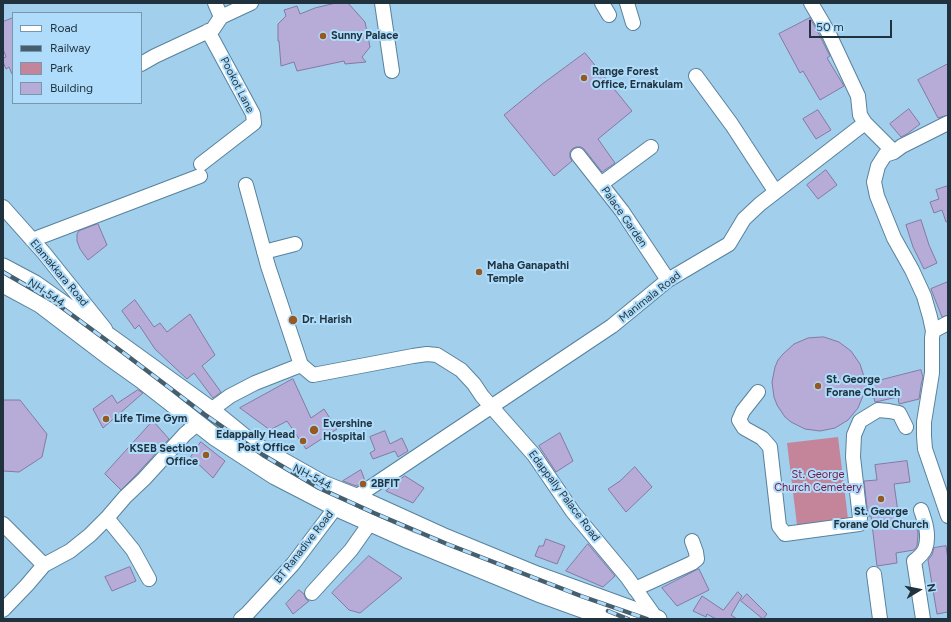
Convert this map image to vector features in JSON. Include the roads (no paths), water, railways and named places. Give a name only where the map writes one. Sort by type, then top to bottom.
[{"type":"main road","name":"NH-544","points":[[3,266],[34,284],[110,348],[191,429],[215,437],[276,476],[336,507],[409,540],[538,593],[610,619]]},
{"type":"main road","name":"NH-544","points":[[3,284],[40,304],[211,410],[254,445],[323,484],[356,497],[442,536],[537,575],[657,619]]},
{"type":"street","points":[[215,3],[221,17]]},
{"type":"street","points":[[142,63],[212,29],[221,17],[251,3]]},
{"type":"street","points":[[382,3],[392,71]]},
{"type":"street","points":[[602,3],[609,15]]},
{"type":"street","points":[[627,3],[633,23]]},
{"type":"street","points":[[811,3],[828,32],[858,96],[860,115],[865,123],[894,152]]},
{"type":"street","name":"Pookot Lane","points":[[32,240],[200,170],[254,123],[253,114],[208,31]]},
{"type":"street","points":[[696,76],[732,125],[775,191]]},
{"type":"street","name":"Manimala Road","points":[[356,497],[487,401],[612,326],[668,280],[729,244],[744,219],[760,204],[865,123]]},
{"type":"street","points":[[948,123],[902,146],[894,152],[885,155],[878,166],[874,182],[877,196],[894,238],[912,270],[924,296],[930,317],[933,331],[932,373],[924,422],[924,436],[926,449],[948,516]]},
{"type":"street","points":[[601,184],[651,147]]},
{"type":"street","name":"Palace Garden","points":[[578,155],[622,212],[668,280]]},
{"type":"street","points":[[211,410],[230,396],[301,365],[264,252],[246,185]]},
{"type":"street","name":"Elamakkara Road","points":[[3,207],[44,253],[110,348]]},
{"type":"street","points":[[264,252],[295,244]]},
{"type":"street","points":[[933,331],[948,323]]},
{"type":"street","name":"Edappally Palace Road","points":[[301,365],[312,375],[427,354],[437,355],[461,370],[534,455],[573,512],[628,577],[657,619]]},
{"type":"street","points":[[758,392],[743,411],[739,420],[744,428],[762,438],[770,447],[779,526],[785,534],[859,524],[860,518],[853,457],[854,435],[860,421],[878,410],[889,411],[899,413],[906,427]]},
{"type":"street","points":[[3,610],[44,565],[70,551],[90,535],[107,518],[124,497],[144,479],[191,429]]},
{"type":"street","name":"BT Ranadive Road","points":[[240,619],[247,614],[293,564],[336,507],[356,497]]},
{"type":"street","points":[[921,510],[927,535],[925,549],[922,555],[914,561],[923,619]]},
{"type":"street","points":[[107,518],[133,550],[149,580]]},
{"type":"street","points":[[312,593],[351,550],[370,522]]},
{"type":"street","points":[[3,524],[44,565]]},
{"type":"street","points":[[635,589],[692,564],[697,559],[692,541]]},
{"type":"street","points":[[874,574],[880,619]]},
{"type":"railway","points":[[3,272],[53,301],[204,414],[263,455],[319,488],[447,544],[581,596],[647,619]]},
{"type":"railway","points":[[608,611],[628,619]]},
{"type":"place","name":"Sunny Palace","points":[[323,36]]},
{"type":"place","name":"Range Forest Office, Ernakulam","points":[[584,78]]},
{"type":"place","name":"Maha Ganapathi Temple","points":[[479,272]]},
{"type":"place","name":"Dr. Harish","points":[[293,320]]},
{"type":"place","name":"St. George Forane Church","points":[[818,386]]},
{"type":"place","name":"Life Time Gym","points":[[106,419]]},
{"type":"place","name":"Evershine Hospital","points":[[314,430]]},
{"type":"place","name":"Edappally Head Post Office","points":[[303,441]]},
{"type":"place","name":"KSEB Section Office","points":[[206,455]]},
{"type":"place","name":"2BFIT","points":[[363,484]]},
{"type":"place","name":"St. George Forane Old Church","points":[[881,499]]},
{"type":"park label","name":"St. George Church Cemetery","points":[[818,481]]}]
